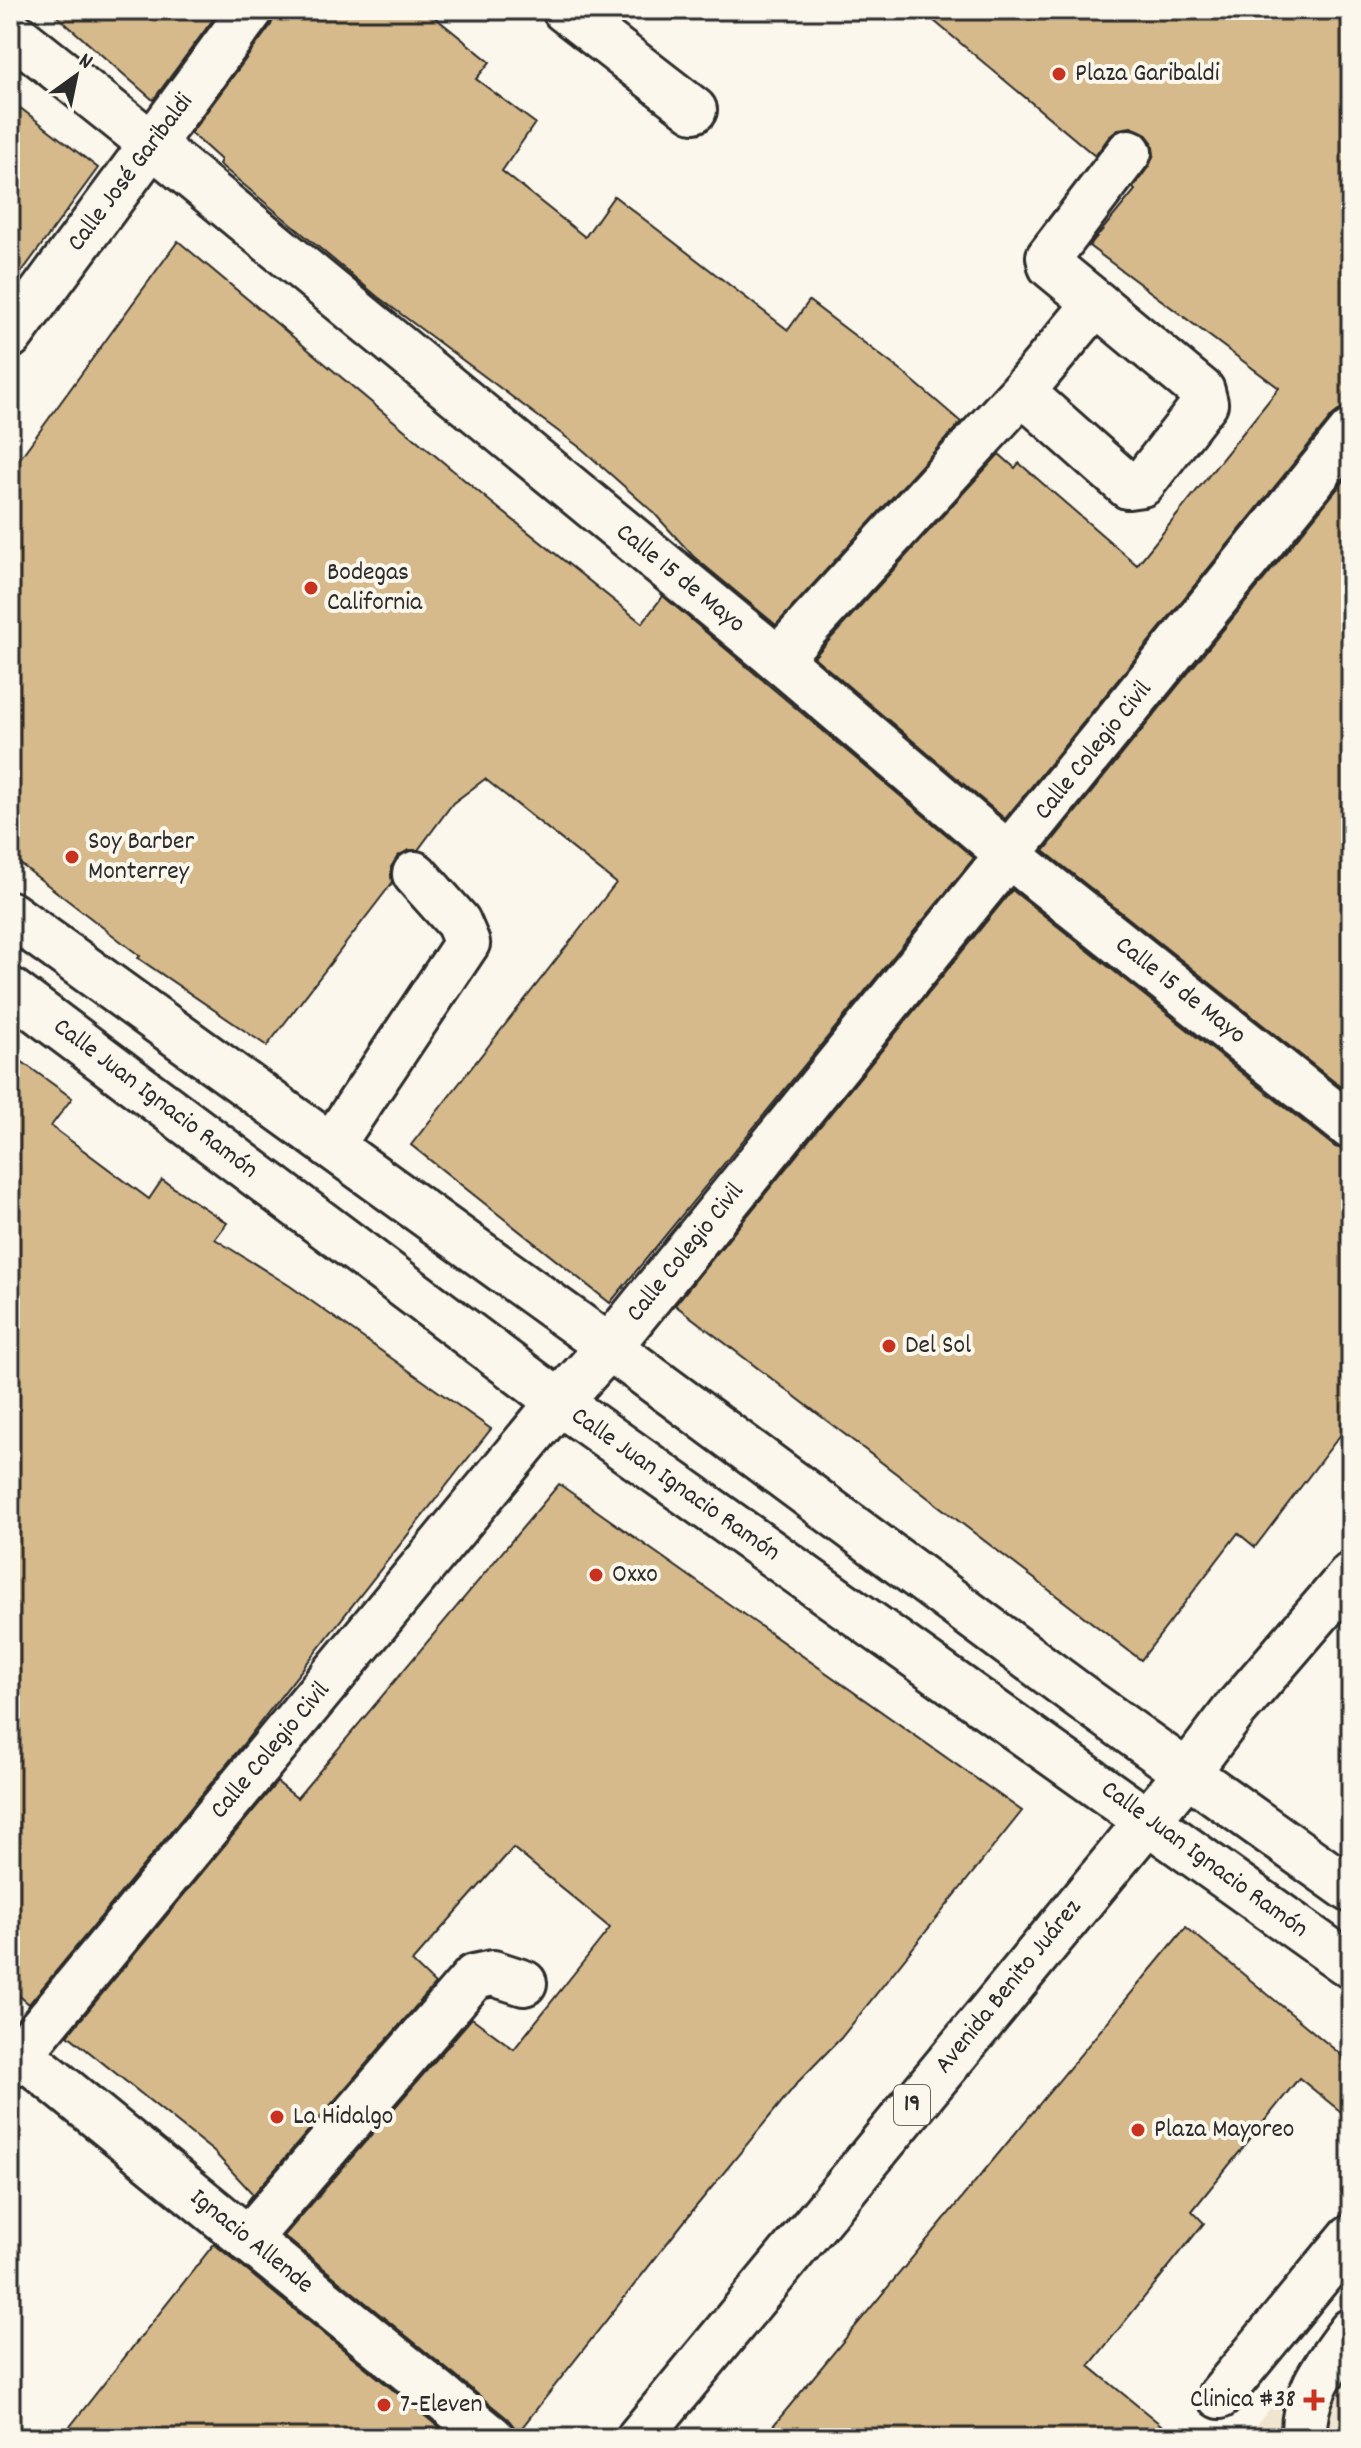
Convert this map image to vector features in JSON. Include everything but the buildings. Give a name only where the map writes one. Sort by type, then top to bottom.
[{"type":"street","name":"Calle José Garibaldi","points":[[10,336],[251,10]]},
{"type":"street","points":[[565,10],[694,110]]},
{"type":"street","name":"Calle 15 de Mayo","points":[[10,31],[778,659],[1010,856],[1351,1127]]},
{"type":"street","points":[[1022,392],[1128,486],[1142,484],[1205,403],[1202,391],[1051,266],[1049,257],[1129,152]]},
{"type":"street","points":[[778,659],[1022,392],[1096,303]]},
{"type":"street","name":"Calle Colegio Civil","points":[[13,2055],[559,1402],[609,1347],[1351,432]]},
{"type":"street","points":[[331,1146],[467,943],[458,922],[415,874]]},
{"type":"street","points":[[10,914],[1351,1890]]},
{"type":"street","name":"Calle Juan Ignacio Ramón","points":[[10,990],[559,1402],[1351,1966]]},
{"type":"street","name":"Avenida Benito Juárez","points":[[639,2438],[1187,1773],[1234,1711],[1351,1575]]},
{"type":"street","points":[[248,2239],[474,1977],[493,1973],[524,1983]]},
{"type":"street","name":"Ignacio Allende","points":[[13,2055],[248,2239],[492,2438]]},
{"type":"street","points":[[1220,2396],[1351,2237]]},
{"type":"street","points":[[1304,2438],[1303,2422],[1308,2399],[1320,2373],[1351,2331]]},
{"type":"shaded area","name":"Clinica #38","points":[[1351,2310],[1351,2438],[1246,2438],[1308,2362]]},
{"type":"place","name":"Plaza Garibaldi","points":[[1059,74]]},
{"type":"place","name":"Bodegas California","points":[[311,588]]},
{"type":"place","name":"Soy Barber Monterrey","points":[[72,857]]},
{"type":"place","name":"Del Sol","points":[[889,1346]]},
{"type":"place","name":"Oxxo","points":[[596,1575]]},
{"type":"place","name":"La Hidalgo","points":[[277,2117]]},
{"type":"place","name":"Plaza Mayoreo","points":[[1138,2130]]},
{"type":"place","name":"Clinica #38","points":[[1314,2400]]},
{"type":"place","name":"7-Eleven","points":[[384,2405]]}]
